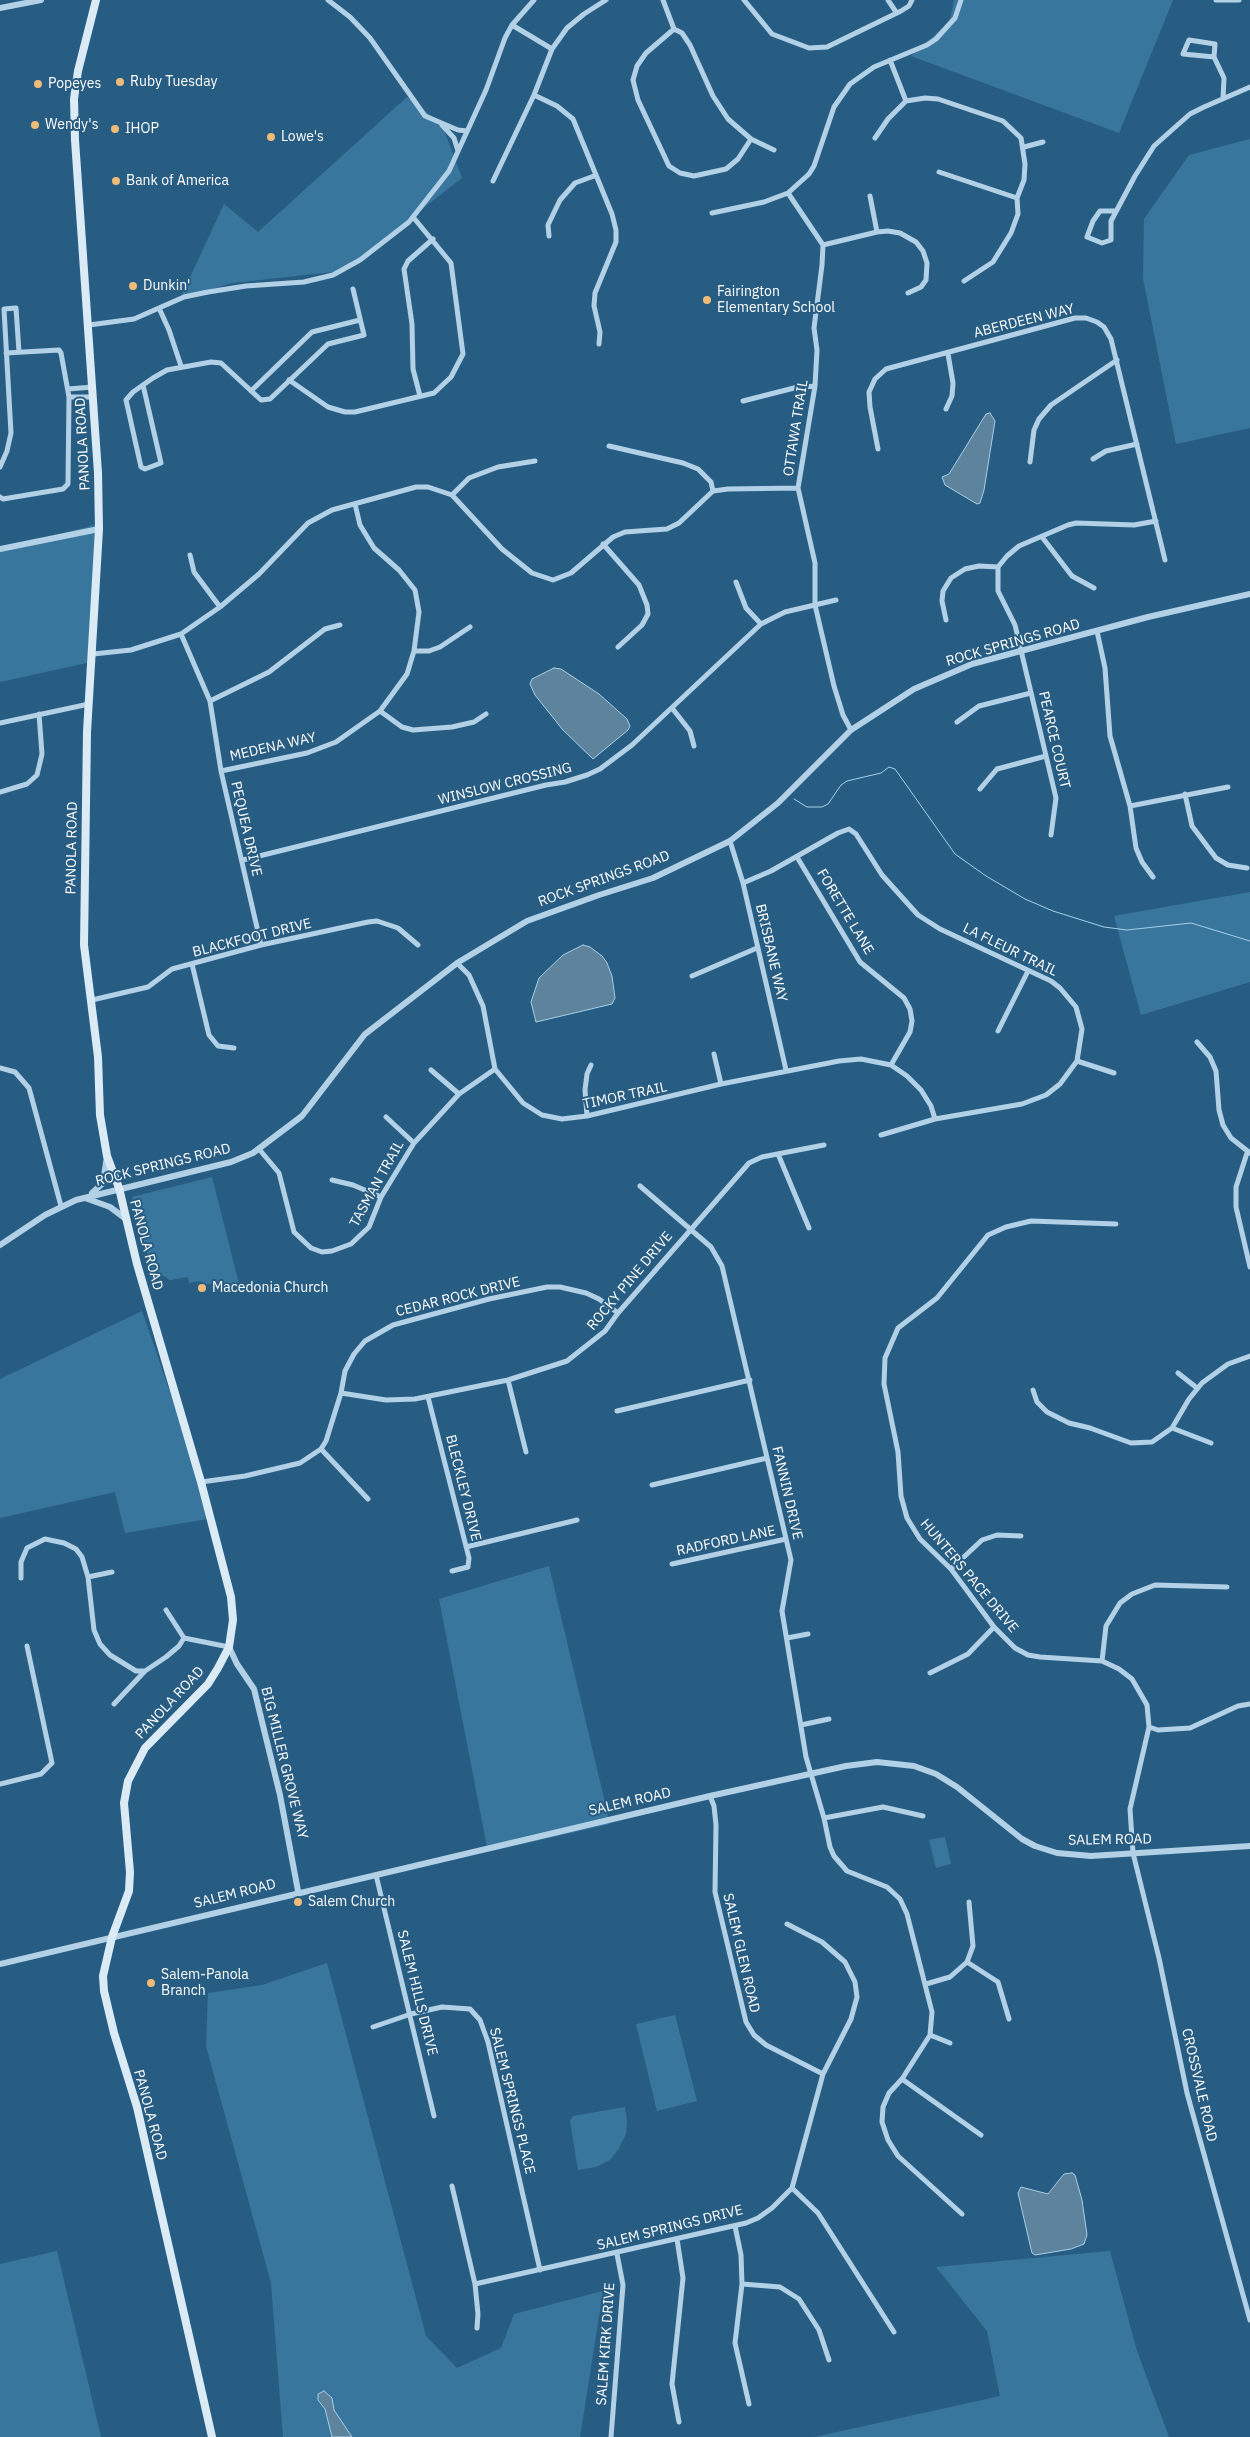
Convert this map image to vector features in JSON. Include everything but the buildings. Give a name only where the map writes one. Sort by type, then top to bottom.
[{"type":"main road","name":"PANOLA ROAD","points":[[96,0],[78,72],[74,98],[75,140],[94,397],[99,529],[90,704],[83,917],[84,945],[98,1057],[100,1115],[107,1156],[118,1188],[137,1264],[201,1482],[231,1597],[233,1620],[229,1647],[208,1684],[145,1748],[133,1768],[125,1792],[124,1803],[130,1872],[129,1892],[112,1937],[104,1965],[104,1991],[137,2107],[212,2437]]},
{"type":"street","points":[[0,8],[41,0]]},
{"type":"street","points":[[328,0],[350,17],[370,38],[425,116],[458,130],[467,131]]},
{"type":"street","points":[[89,325],[134,319],[184,297],[208,292],[246,286],[304,282],[333,275],[360,260],[413,217],[449,171],[512,25],[534,0]]},
{"type":"street","points":[[493,182],[534,95],[552,49],[568,28],[584,14],[606,0]]},
{"type":"street","points":[[662,0],[674,29],[682,33],[690,45],[720,109],[728,120],[751,140],[774,150]]},
{"type":"street","points":[[744,0],[772,34],[809,48],[827,47],[909,6],[912,0]]},
{"type":"street","points":[[888,0],[896,12]]},
{"type":"street","points":[[712,213],[764,202],[788,193],[809,174],[814,166],[834,107],[846,90],[859,76],[890,60],[927,45],[936,39],[955,18],[961,0]]},
{"type":"street","points":[[1216,0],[1239,0]]},
{"type":"street","points":[[512,25],[552,49]]},
{"type":"street","points":[[674,29],[646,53],[637,66],[633,80],[638,100],[669,166],[680,173],[694,176],[726,168],[738,159],[751,140]]},
{"type":"street","points":[[1214,57],[1183,54],[1190,40],[1215,44],[1214,57],[1224,78],[1223,99]]},
{"type":"street","points":[[890,60],[906,102]]},
{"type":"street","points":[[1116,211],[1100,211],[1093,221],[1087,237],[1102,243],[1111,240],[1110,228],[1116,211],[1154,146],[1190,114],[1250,87]]},
{"type":"street","points":[[534,95],[557,106],[573,119],[594,176],[612,214],[616,230],[616,242],[595,293],[594,306],[600,332],[599,344]]},
{"type":"street","points":[[875,138],[888,119],[906,102],[925,98],[938,99],[981,112],[1002,121],[1021,138],[1024,147],[1024,180],[1017,198],[1018,214],[1011,233],[993,262],[964,281]]},
{"type":"street","points":[[438,121],[454,138],[458,151]]},
{"type":"street","points":[[1024,147],[1043,142]]},
{"type":"street","points":[[939,172],[1017,198]]},
{"type":"street","points":[[549,236],[548,225],[560,200],[575,183],[594,176]]},
{"type":"street","points":[[788,193],[822,245],[888,230],[900,233],[916,242],[923,251],[927,263],[926,280],[921,287],[908,293]]},
{"type":"street","points":[[870,196],[877,232]]},
{"type":"street","points":[[289,380],[328,407],[345,412],[356,412],[434,393],[451,377],[462,354],[451,263],[413,217]]},
{"type":"street","points":[[420,396],[413,369],[412,324],[404,269],[408,261],[433,239]]},
{"type":"street","name":"OTTAWA TRAIL","points":[[822,245],[822,265],[814,328],[817,350],[815,386],[798,488],[815,563],[815,605],[834,686],[843,715],[851,730]]},
{"type":"street","points":[[143,385],[161,463],[145,469],[141,467],[126,400],[143,385],[167,370],[181,366],[198,363],[221,364],[261,400],[265,400],[328,344],[364,335],[353,290]]},
{"type":"street","points":[[0,467],[7,451],[11,433],[4,309],[16,308],[19,352]]},
{"type":"street","points":[[159,308],[169,330],[181,366]]},
{"type":"street","name":"ABERDEEN WAY","points":[[878,449],[869,392],[875,379],[886,369],[948,354],[1075,318],[1086,318],[1104,327],[1111,339],[1166,560]]},
{"type":"street","points":[[251,390],[312,332],[360,320]]},
{"type":"street","points":[[0,497],[3,499],[62,489],[68,484],[69,398],[64,365],[59,350],[6,353]]},
{"type":"street","points":[[946,408],[952,396],[953,383],[948,354]]},
{"type":"street","points":[[1030,462],[1034,430],[1038,419],[1051,405],[1117,360]]},
{"type":"street","points":[[743,401],[794,388],[815,386]]},
{"type":"street","points":[[68,389],[93,387]]},
{"type":"street","points":[[69,398],[94,397]]},
{"type":"street","points":[[1094,459],[1106,451],[1137,444]]},
{"type":"street","points":[[609,446],[683,463],[698,470],[710,482],[713,491]]},
{"type":"street","points":[[452,495],[469,478],[498,467],[535,461]]},
{"type":"street","points":[[93,654],[132,650],[180,634],[220,607],[259,574],[308,523],[332,510],[416,487],[428,487],[452,495],[502,549],[532,573],[553,580],[571,573],[613,537],[625,532],[667,529],[679,522],[713,491],[728,488],[798,488]]},
{"type":"street","name":"MEDENA WAY","points":[[221,771],[307,753],[336,742],[380,712],[407,674],[414,651],[419,612],[415,590],[399,570],[374,548],[360,525],[355,504]]},
{"type":"street","points":[[946,620],[942,601],[943,591],[951,578],[966,569],[979,566],[998,567],[1012,551],[1076,523],[1134,525],[1156,521]]},
{"type":"street","points":[[0,549],[99,529]]},
{"type":"street","points":[[1042,537],[1072,576],[1094,588]]},
{"type":"street","points":[[603,544],[638,585],[648,605],[648,614],[642,626],[618,648]]},
{"type":"street","points":[[190,555],[194,572],[220,607]]},
{"type":"street","name":"PEARCE COURT","points":[[998,567],[998,591],[1015,625],[1056,798],[1051,835]]},
{"type":"street","points":[[736,582],[746,608],[761,624]]},
{"type":"street","name":"ROCK SPRINGS ROAD","points":[[0,1246],[61,1206],[118,1188],[231,1162],[259,1149],[302,1116],[366,1034],[458,963],[527,921],[598,894],[653,878],[730,841],[778,804],[851,730],[914,689],[950,672],[1148,617],[1250,594]]},
{"type":"street","name":"WINSLOW CROSSING","points":[[243,860],[546,785],[566,782],[587,775],[618,756],[761,624],[785,612],[836,600]]},
{"type":"street","points":[[210,701],[269,672],[326,629],[340,625]]},
{"type":"street","points":[[414,651],[430,651],[440,647],[470,627]]},
{"type":"street","points":[[1097,632],[1106,668],[1110,736],[1130,806],[1136,848],[1142,862],[1153,877]]},
{"type":"street","name":"PEQUEA DRIVE","points":[[180,634],[210,701],[221,771],[243,860],[261,945]]},
{"type":"street","points":[[957,722],[979,706],[1031,693]]},
{"type":"street","points":[[0,723],[90,704]]},
{"type":"street","points":[[672,708],[690,731],[694,746]]},
{"type":"street","points":[[380,712],[402,727],[413,730],[452,727],[474,722],[486,714]]},
{"type":"street","points":[[0,792],[27,784],[37,775],[42,754],[39,714]]},
{"type":"street","points":[[980,789],[997,769],[1046,756]]},
{"type":"street","points":[[1130,806],[1228,787]]},
{"type":"street","points":[[1185,794],[1192,826],[1216,858],[1228,865],[1247,868]]},
{"type":"street","name":"LA FLEUR TRAIL","points":[[743,882],[797,857],[838,832],[849,829],[856,834],[882,875],[918,915],[940,929],[1040,975],[1060,988],[1076,1007],[1082,1029],[1077,1061],[1060,1084],[1032,1102],[935,1119],[881,1135]]},
{"type":"street","name":"BRISBANE WAY","points":[[730,841],[743,882],[757,948],[782,1044],[786,1070]]},
{"type":"street","name":"FORETTE LANE","points":[[797,857],[860,962],[904,998],[910,1009],[912,1021],[910,1032],[891,1065]]},
{"type":"street","name":"BLACKFOOT DRIVE","points":[[92,1000],[148,987],[172,969],[261,945],[377,921],[398,928],[418,945]]},
{"type":"street","points":[[692,976],[757,948]]},
{"type":"street","name":"TIMOR TRAIL","points":[[458,963],[469,975],[483,1006],[495,1070],[523,1103],[542,1116],[562,1119],[587,1116],[786,1070],[861,1059],[891,1065]]},
{"type":"street","points":[[192,964],[209,1034],[218,1046],[234,1048]]},
{"type":"street","points":[[998,1031],[1028,971]]},
{"type":"street","points":[[1197,1042],[1210,1058],[1216,1071],[1219,1110],[1223,1125],[1231,1138],[1249,1153],[1236,1187],[1236,1207],[1250,1267]]},
{"type":"street","points":[[714,1054],[720,1084]]},
{"type":"street","points":[[1077,1061],[1114,1073]]},
{"type":"street","points":[[587,1116],[585,1090],[587,1074],[591,1064]]},
{"type":"street","points":[[891,1065],[907,1076],[921,1090],[931,1106],[935,1119]]},
{"type":"street","points":[[0,1068],[15,1072],[29,1088],[61,1206]]},
{"type":"street","points":[[431,1070],[459,1094]]},
{"type":"street","name":"TASMAN TRAIL","points":[[259,1149],[279,1173],[294,1232],[310,1248],[322,1252],[332,1252],[351,1244],[360,1238],[370,1227],[381,1197],[414,1143],[459,1094],[495,1070]]},
{"type":"street","points":[[386,1118],[414,1143]]},
{"type":"street","name":"ROCKY PINE DRIVE","points":[[341,1393],[386,1400],[428,1397],[508,1380],[567,1362],[598,1338],[690,1228],[749,1163],[762,1157],[824,1145]]},
{"type":"street","points":[[778,1154],[809,1228]]},
{"type":"street","points":[[84,1198],[97,1190],[103,1183],[107,1156]]},
{"type":"street","points":[[332,1180],[352,1185],[381,1197]]},
{"type":"street","name":"FANNIN DRIVE","points":[[640,1186],[711,1247],[722,1266],[791,1560],[782,1611],[800,1725],[830,1847],[840,1865],[855,1875],[887,1888],[900,1899],[907,1914],[926,1984],[932,2012],[930,2035]]},
{"type":"street","points":[[84,1198],[110,1207],[126,1218]]},
{"type":"street","name":"HUNTERS PACE DRIVE","points":[[1116,1224],[1031,1221],[1006,1227],[988,1235],[972,1253],[954,1280],[937,1298],[898,1328],[885,1358],[883,1372],[898,1452],[901,1496],[907,1518],[920,1539],[951,1569],[994,1627],[1015,1648],[1028,1655],[1102,1661],[1119,1669],[1132,1679],[1147,1705],[1149,1726],[1131,1801],[1133,1853]]},
{"type":"street","name":"CEDAR ROCK DRIVE","points":[[321,1449],[326,1441],[341,1393],[345,1371],[354,1354],[365,1341],[393,1325],[489,1299],[547,1287],[560,1287],[586,1293],[599,1299],[618,1313]]},
{"type":"street","points":[[1033,1390],[1037,1402],[1047,1412],[1068,1423],[1090,1428],[1132,1443],[1152,1442],[1172,1428],[1197,1388],[1228,1364],[1250,1356]]},
{"type":"street","points":[[1178,1373],[1197,1388]]},
{"type":"street","points":[[508,1380],[526,1452]]},
{"type":"street","points":[[617,1411],[750,1380]]},
{"type":"street","name":"BLECKLEY DRIVE","points":[[428,1397],[469,1558],[468,1567],[452,1571]]},
{"type":"street","points":[[1172,1428],[1211,1443]]},
{"type":"street","points":[[201,1482],[245,1476],[300,1463],[321,1449],[368,1499]]},
{"type":"street","points":[[652,1484],[767,1458]]},
{"type":"street","points":[[466,1547],[577,1520]]},
{"type":"street","points":[[951,1569],[982,1540],[997,1535],[1021,1536]]},
{"type":"street","name":"RADFORD LANE","points":[[672,1564],[786,1539]]},
{"type":"street","points":[[21,1578],[21,1562],[27,1548],[38,1541],[45,1540],[64,1543],[76,1549],[82,1557],[88,1577],[94,1630],[100,1644],[121,1663],[136,1671],[145,1671]]},
{"type":"street","points":[[88,1577],[112,1572]]},
{"type":"street","points":[[1102,1661],[1106,1626],[1120,1603],[1132,1594],[1155,1585],[1227,1588]]},
{"type":"street","points":[[166,1610],[184,1638],[229,1647]]},
{"type":"street","points":[[930,1673],[968,1654],[994,1627]]},
{"type":"street","points":[[787,1638],[808,1634]]},
{"type":"street","points":[[114,1704],[145,1671],[179,1646],[184,1638]]},
{"type":"street","points":[[0,1784],[41,1774],[52,1763],[27,1646]]},
{"type":"street","name":"BIG MILLER GROVE WAY","points":[[229,1647],[237,1664],[250,1681],[257,1700],[280,1795],[298,1892]]},
{"type":"street","points":[[222,1660],[228,1660],[237,1664]]},
{"type":"street","points":[[1149,1726],[1158,1730],[1190,1728],[1238,1706],[1250,1704]]},
{"type":"street","points":[[800,1725],[829,1719]]},
{"type":"street","name":"SALEM ROAD","points":[[0,1964],[710,1796],[846,1766],[877,1762],[914,1766],[936,1774],[1003,1826],[1035,1846],[1070,1855],[1250,1846]]},
{"type":"street","name":"SALEM GLEN ROAD","points":[[710,1796],[714,1806],[716,1825],[715,1892],[746,2022],[754,2035],[766,2045],[823,2074]]},
{"type":"street","points":[[824,1818],[883,1807],[923,1816]]},
{"type":"street","name":"CROSSVALE ROAD","points":[[1133,1853],[1159,1958],[1187,2093],[1250,2320]]},
{"type":"street","name":"SALEM HILLS DRIVE","points":[[376,1875],[411,2014],[434,2116]]},
{"type":"street","points":[[926,1984],[950,1977],[967,1962],[973,1946],[968,1902]]},
{"type":"street","name":"SALEM SPRINGS DRIVE","points":[[475,2284],[617,2254],[735,2226],[758,2218],[772,2208],[792,2188],[823,2074],[852,2019],[856,1997],[855,1982],[849,1968],[834,1951],[822,1942],[787,1924]]},
{"type":"street","points":[[967,1962],[998,1982],[1009,2019]]},
{"type":"street","name":"SALEM SPRINGS PLACE","points":[[372,2027],[411,2014],[442,2007],[470,2009],[484,2028],[540,2270]]},
{"type":"street","points":[[950,2042],[930,2035],[902,2079],[888,2093],[883,2107],[882,2122],[888,2140],[898,2156],[962,2214]]},
{"type":"street","points":[[902,2079],[981,2135]]},
{"type":"street","points":[[452,2186],[475,2284],[478,2314],[477,2328]]},
{"type":"street","points":[[792,2188],[818,2213],[894,2332]]},
{"type":"street","points":[[735,2226],[741,2255],[742,2284],[736,2343],[749,2404]]},
{"type":"street","points":[[677,2239],[683,2278],[672,2384],[680,2422]]},
{"type":"street","name":"SALEM KIRK DRIVE","points":[[611,2437],[623,2285],[617,2254]]},
{"type":"street","points":[[742,2284],[780,2287],[799,2299],[819,2330],[829,2360]]},
{"type":"shaded area","points":[[954,0],[1173,0],[1119,133],[911,56],[950,21]]},
{"type":"shaded area","points":[[407,97],[442,124],[462,178],[342,271],[232,283],[180,299],[224,204],[258,232]]},
{"type":"shaded area","points":[[1250,139],[1250,428],[1176,444],[1143,278],[1144,219],[1189,155]]},
{"type":"shaded area","points":[[990,413],[995,421],[984,490],[980,503],[977,504],[945,485],[942,477],[949,474],[986,414]]},
{"type":"shaded area","points":[[98,524],[91,662],[0,682],[0,550]]},
{"type":"shaded area","points":[[554,668],[561,669],[599,694],[627,719],[630,726],[628,730],[593,759],[563,730],[535,695],[530,684],[532,679]]},
{"type":"shaded area","points":[[1250,892],[1250,982],[1141,1015],[1114,916]]},
{"type":"shaded area","points":[[583,945],[590,947],[602,956],[607,963],[612,976],[615,998],[612,1004],[536,1022],[531,1002],[539,978],[563,955]]},
{"type":"shaded area","points":[[212,1177],[240,1288],[217,1291],[215,1283],[202,1285],[201,1281],[189,1283],[188,1277],[170,1280],[151,1268],[132,1197]]},
{"type":"shaded area","points":[[142,1311],[202,1485],[207,1519],[125,1533],[115,1492],[0,1518],[0,1379]]},
{"type":"shaded area","points":[[549,1566],[610,1824],[488,1852],[439,1599]]},
{"type":"shaded area","points":[[945,1837],[951,1864],[936,1868],[929,1840]]},
{"type":"shaded area","points":[[327,1963],[426,2336],[457,2368],[501,2348],[514,2314],[603,2291],[580,2437],[283,2437],[271,2283],[206,2046],[208,1993],[262,1985]]},
{"type":"shaded area","points":[[675,2015],[697,2101],[657,2111],[636,2024]]},
{"type":"shaded area","points":[[625,2107],[626,2134],[619,2148],[610,2160],[596,2167],[578,2170],[570,2121],[573,2116]]},
{"type":"shaded area","points":[[1072,2173],[1075,2175],[1082,2200],[1087,2235],[1084,2244],[1071,2249],[1035,2255],[1032,2253],[1018,2193],[1021,2187],[1048,2194],[1064,2174]]},
{"type":"shaded area","points":[[57,2251],[101,2437],[0,2437],[0,2264]]},
{"type":"shaded area","points":[[1110,2251],[1137,2351],[1169,2437],[815,2437],[1000,2396],[987,2331],[936,2267]]},
{"type":"shaded area","points":[[324,2391],[332,2398],[334,2410],[352,2437],[332,2437],[325,2409],[318,2400],[318,2394]]},
{"type":"waterway","points":[[794,799],[807,807],[822,807],[828,804],[841,785],[847,781],[881,773],[889,767],[895,769],[955,854],[986,876],[1025,899],[1053,911],[1104,927],[1127,930],[1191,923],[1250,941]]},
{"type":"place","name":"Ruby Tuesday","points":[[120,82]]},
{"type":"place","name":"Popeyes","points":[[38,84]]},
{"type":"place","name":"Wendy's","points":[[35,125]]},
{"type":"place","name":"IHOP","points":[[115,129]]},
{"type":"place","name":"Lowe's","points":[[271,137]]},
{"type":"place","name":"Bank of America","points":[[116,181]]},
{"type":"place","name":"Dunkin'","points":[[133,286]]},
{"type":"place","name":"Fairington Elementary School","points":[[707,300]]},
{"type":"place","name":"Macedonia Church","points":[[202,1288]]},
{"type":"place","name":"Salem Church","points":[[298,1902]]},
{"type":"place","name":"Salem-Panola Branch","points":[[151,1983]]}]
